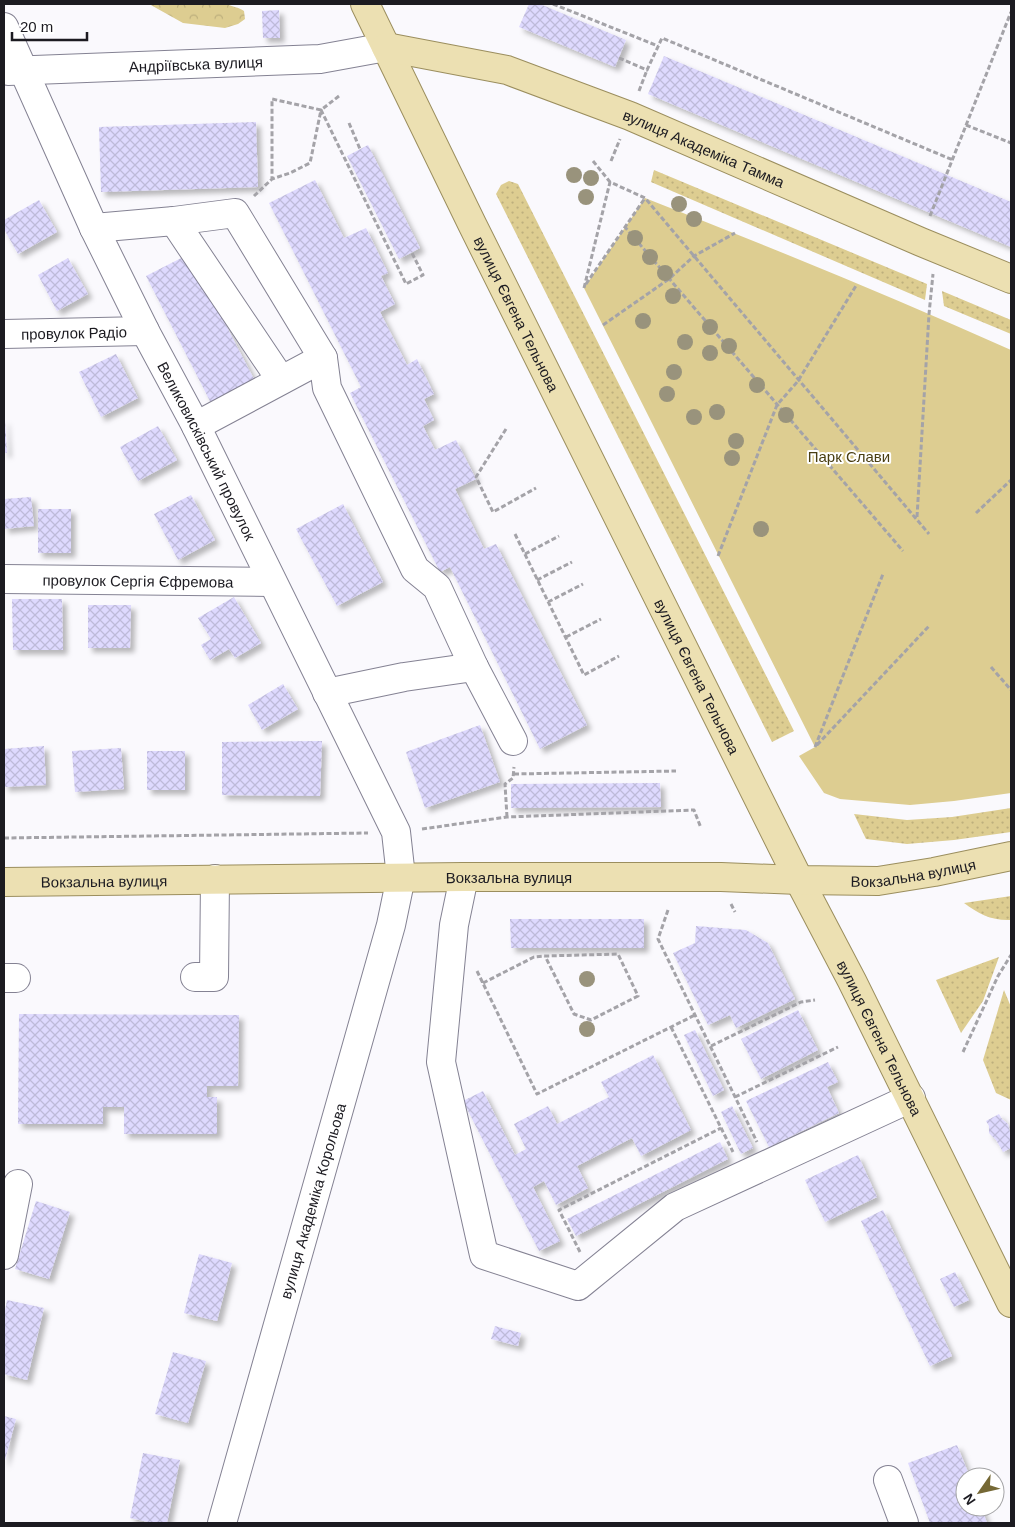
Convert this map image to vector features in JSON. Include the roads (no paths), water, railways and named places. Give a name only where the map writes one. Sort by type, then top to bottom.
[{"type":"main road","name":"вулиця Євгена Тельнова","points":[[365,4],[476,233],[799,880],[852,981],[1011,1303]]},
{"type":"main road","name":"вулиця Академіка Тамма","points":[[386,47],[507,70],[630,116],[1011,279]]},
{"type":"main road","name":"Вокзальна вулиця","points":[[4,882],[401,877],[721,877],[878,881],[934,872],[1011,856]]},
{"type":"street","name":"Великовисківський провулок","points":[[4,27],[14,71],[145,331],[196,426],[396,832],[401,877]]},
{"type":"street","name":"Андріївська вулиця","points":[[14,71],[320,59],[386,47]]},
{"type":"street","points":[[94,228],[235,213],[323,358],[327,388],[415,568],[437,587],[474,667],[513,741]]},
{"type":"street","points":[[174,220],[281,380]]},
{"type":"street","name":"провулок Радіо","points":[[4,334],[145,331]]},
{"type":"street","points":[[196,426],[323,358]]},
{"type":"street","name":"провулок Сергія Єфремова","points":[[4,579],[272,582]]},
{"type":"street","points":[[327,693],[404,677],[474,667]]},
{"type":"street","name":"вулиця Академіка Корольова","points":[[222,1523],[391,924],[401,877]]},
{"type":"street","points":[[464,877],[454,926],[441,1062],[484,1255],[578,1286],[675,1207],[910,1098]]},
{"type":"street","points":[[195,977],[214,977],[216,879]]},
{"type":"street","points":[[4,1255],[18,1184]]},
{"type":"street","points":[[888,1480],[904,1523]]},
{"type":"park label","name":"Парк Слави","points":[[849,456]]}]
